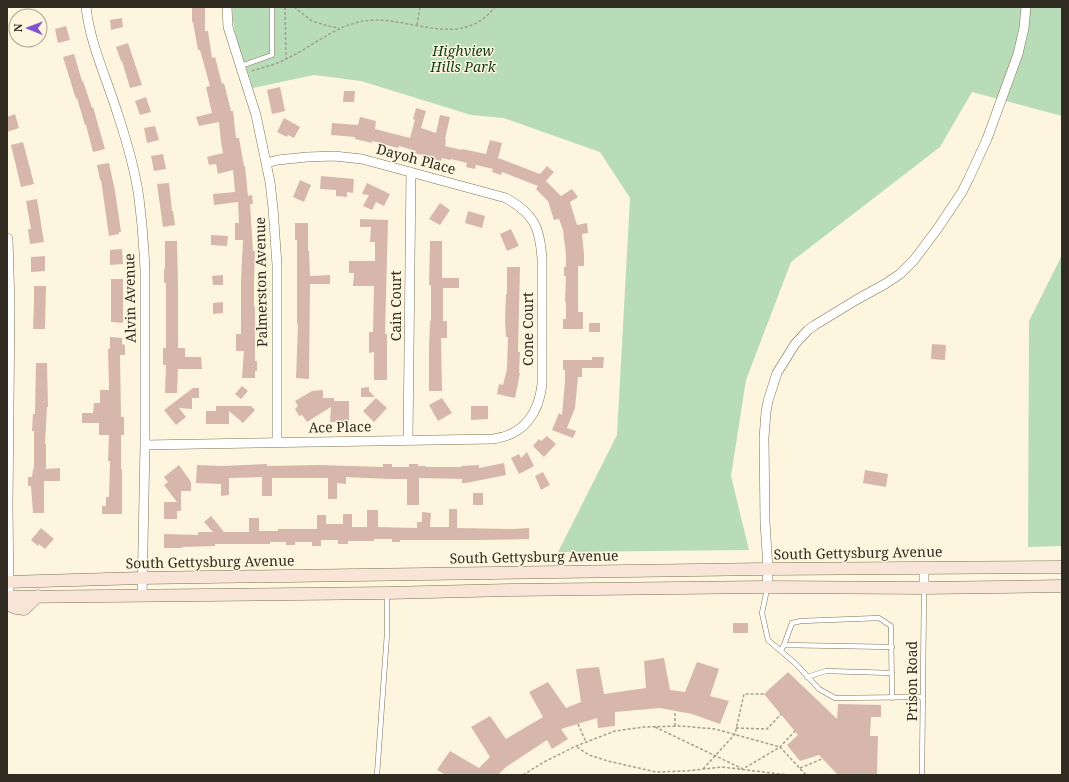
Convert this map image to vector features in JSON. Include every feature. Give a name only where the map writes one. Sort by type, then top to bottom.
[{"type":"main road","name":"South Gettysburg Avenue","points":[[7,582],[142,578],[768,569],[1062,567]]},
{"type":"main road","points":[[8,597],[11,606],[24,609],[38,596],[387,593],[767,587],[924,588],[1062,586]]},
{"type":"street","name":"Alvin Avenue","points":[[86,7],[94,44],[125,137],[135,179],[144,247],[145,445],[142,596]]},
{"type":"street","name":"Palmerston Avenue","points":[[227,7],[228,27],[244,69],[256,115],[266,163],[273,208],[277,265],[277,442]]},
{"type":"street","points":[[767,587],[768,569],[765,522],[764,438],[768,401],[777,373],[795,344],[808,330],[900,274],[914,260],[938,228],[962,192],[987,139],[1018,54],[1024,28],[1026,7]]},
{"type":"street","name":"Dayoh Place","points":[[266,163],[278,160],[307,157],[334,156],[362,159],[411,172],[506,198],[516,203],[527,213],[536,225],[540,236]]},
{"type":"street","name":"Cain Court","points":[[408,440],[411,172]]},
{"type":"street","name":"Cone Court","points":[[529,419],[537,407],[542,384],[542,258],[540,236]]},
{"type":"street","points":[[7,239],[10,305],[7,505],[8,597]]},
{"type":"street","name":"Ace Place","points":[[145,445],[500,438],[518,430],[529,419]]},
{"type":"street","points":[[924,567],[924,588]]},
{"type":"lane","points":[[244,69],[272,56],[272,7]]},
{"type":"lane","points":[[767,587],[762,613],[768,640],[796,664],[819,689],[835,698],[923,698]]},
{"type":"lane","name":"Prison Road","points":[[922,775],[924,588]]},
{"type":"lane","points":[[377,775],[387,634],[387,593]]},
{"type":"lane","points":[[780,650],[784,645],[792,623],[801,621],[879,618],[891,626],[892,698]]},
{"type":"lane","points":[[784,645],[892,647]]},
{"type":"lane","points":[[808,677],[826,671],[892,672]]},
{"type":"path","points":[[285,7],[286,60]]},
{"type":"path","points":[[294,7],[312,20],[328,26],[339,28]]},
{"type":"path","points":[[417,25],[420,7]]},
{"type":"path","points":[[244,69],[286,60],[339,28],[358,22],[375,20],[450,30],[464,28],[477,23],[489,15],[495,7]]},
{"type":"path","points":[[703,769],[735,734],[744,694],[764,694]]},
{"type":"path","points":[[675,711],[675,726]]},
{"type":"path","points":[[736,728],[767,728],[781,714]]},
{"type":"path","points":[[578,724],[586,742]]},
{"type":"path","points":[[523,775],[544,762],[576,746],[615,731],[644,727],[675,726],[715,729],[780,747],[806,775]]},
{"type":"path","points":[[653,727],[743,769]]},
{"type":"path","points":[[743,769],[780,747],[795,731]]},
{"type":"path","points":[[576,746],[589,755],[656,772],[686,771],[722,767],[788,775]]},
{"type":"path","points":[[800,768],[822,759]]},
{"type":"green space","name":"Highview Hills Park","points":[[232,7],[1062,7],[1062,116],[972,92],[940,147],[791,262],[746,380],[731,476],[749,550],[558,552],[617,435],[630,198],[600,152],[504,118],[471,115],[361,81],[314,75],[253,88],[234,28]]},
{"type":"green space","points":[[1062,255],[1062,546],[1028,547],[1029,321]]},
{"type":"building","points":[[192,7],[205,7],[205,31],[208,31],[212,58],[215,57],[222,84],[224,83],[231,111],[233,111],[236,138],[239,138],[245,166],[248,196],[252,195],[253,204],[250,204],[253,251],[255,251],[254,307],[255,361],[257,361],[255,378],[242,378],[244,351],[236,351],[236,334],[241,334],[243,240],[235,240],[235,223],[239,223],[238,202],[214,205],[213,194],[235,192],[233,170],[218,174],[216,164],[209,165],[207,157],[223,153],[219,122],[199,126],[196,117],[212,113],[206,87],[210,86],[200,50],[198,50],[192,22]]},
{"type":"building","points":[[122,18],[123,27],[111,30],[110,20]]},
{"type":"building","points":[[66,26],[70,40],[58,43],[55,29]]},
{"type":"building","points":[[128,43],[142,85],[130,88],[116,47]]},
{"type":"building","points":[[74,54],[82,81],[92,108],[93,107],[105,149],[93,152],[86,125],[63,57]]},
{"type":"building","points":[[280,87],[285,111],[272,114],[267,90]]},
{"type":"building","points":[[344,91],[355,91],[354,102],[343,102]]},
{"type":"building","points":[[146,97],[151,112],[140,115],[135,101]]},
{"type":"building","points":[[416,108],[426,111],[421,128],[436,133],[440,115],[450,117],[445,146],[486,154],[490,140],[502,143],[498,158],[540,174],[547,166],[554,172],[546,181],[561,196],[572,189],[578,197],[570,202],[577,225],[587,223],[588,233],[582,234],[584,266],[578,266],[578,312],[583,312],[583,329],[563,329],[563,319],[566,319],[566,276],[564,276],[564,267],[566,267],[566,255],[563,230],[559,219],[554,220],[548,201],[536,189],[538,186],[502,172],[501,175],[492,172],[493,169],[476,165],[475,169],[466,167],[467,163],[442,158],[441,161],[415,153],[416,151],[399,146],[398,148],[372,141],[372,143],[355,139],[355,137],[331,135],[332,123],[358,125],[360,117],[376,121],[375,129],[410,138],[415,120],[413,119]]},
{"type":"building","points":[[15,114],[19,128],[7,132],[7,117]]},
{"type":"building","points":[[284,118],[300,127],[294,138],[288,135],[287,137],[277,132]]},
{"type":"building","points":[[155,126],[159,140],[147,143],[144,128]]},
{"type":"building","points":[[23,142],[34,184],[21,187],[11,145]]},
{"type":"building","points":[[163,154],[166,169],[154,171],[151,156]]},
{"type":"building","points":[[109,163],[121,232],[119,232],[119,234],[109,236],[101,180],[97,165]]},
{"type":"building","points":[[321,176],[354,179],[353,193],[347,192],[347,197],[336,196],[336,190],[320,189]]},
{"type":"building","points":[[300,180],[311,185],[304,202],[293,197]]},
{"type":"building","points":[[169,183],[175,225],[163,227],[157,184]]},
{"type":"building","points":[[367,183],[390,194],[384,206],[376,202],[372,210],[363,206],[369,195],[362,194]]},
{"type":"building","points":[[37,199],[44,242],[30,244],[28,229],[31,229],[26,201]]},
{"type":"building","points":[[440,203],[450,210],[440,225],[429,219]]},
{"type":"building","points":[[468,211],[485,216],[482,228],[465,223]]},
{"type":"building","points":[[360,219],[388,220],[385,334],[387,334],[387,380],[374,380],[374,352],[369,353],[369,332],[373,332],[374,286],[353,286],[354,273],[349,273],[349,261],[375,261],[375,242],[370,242],[371,227],[360,227]]},
{"type":"building","points":[[295,223],[308,223],[310,276],[330,275],[330,284],[310,284],[309,379],[296,378],[298,324],[297,240],[295,240]]},
{"type":"building","points":[[511,229],[519,246],[507,251],[500,234]]},
{"type":"building","points":[[211,235],[228,236],[227,246],[211,245]]},
{"type":"building","points":[[165,241],[177,241],[178,348],[185,348],[185,357],[201,357],[202,369],[178,369],[177,393],[165,393],[166,365],[163,365],[163,348],[166,348],[166,283],[164,283]]},
{"type":"building","points":[[430,241],[442,241],[442,278],[459,278],[459,288],[443,288],[443,321],[447,321],[447,338],[441,338],[442,391],[429,391],[429,347],[431,321],[431,285],[429,285]]},
{"type":"building","points":[[122,249],[123,264],[110,265],[110,250]]},
{"type":"building","points":[[45,256],[45,271],[31,272],[31,257]]},
{"type":"building","points":[[507,267],[520,267],[518,352],[520,352],[520,373],[515,398],[497,394],[499,384],[503,385],[507,369],[508,337],[506,337],[505,321]]},
{"type":"building","points":[[223,275],[223,285],[213,285],[212,276]]},
{"type":"building","points":[[111,279],[123,279],[123,323],[111,322]]},
{"type":"building","points":[[34,286],[46,286],[45,329],[33,329]]},
{"type":"building","points":[[223,302],[223,313],[213,314],[213,303]]},
{"type":"building","points":[[589,323],[600,323],[600,332],[589,332]]},
{"type":"building","points":[[110,337],[122,338],[122,344],[125,345],[125,355],[120,355],[121,417],[124,417],[124,435],[121,435],[122,514],[102,514],[102,506],[106,506],[106,497],[109,497],[109,435],[99,435],[99,423],[82,423],[82,413],[93,413],[94,403],[100,403],[100,390],[109,390],[108,348],[110,349]]},
{"type":"building","points":[[932,344],[946,345],[945,360],[931,359]]},
{"type":"building","points":[[592,357],[604,357],[603,368],[582,368],[582,377],[578,377],[575,408],[567,428],[576,431],[573,438],[552,430],[559,413],[562,415],[565,382],[563,360],[592,360]]},
{"type":"building","points":[[36,363],[47,363],[48,407],[45,444],[46,469],[60,468],[60,481],[44,481],[44,513],[33,513],[31,486],[28,486],[28,477],[32,477],[34,469],[34,431],[32,431],[33,414],[35,414]]},
{"type":"building","points":[[242,386],[248,391],[241,399],[235,394]]},
{"type":"building","points":[[369,387],[369,391],[375,397],[361,397],[361,388]]},
{"type":"building","points":[[193,388],[199,388],[199,398],[192,398],[192,409],[179,408],[186,417],[176,425],[164,410]]},
{"type":"building","points":[[323,390],[323,398],[334,398],[334,401],[349,401],[349,422],[330,422],[331,407],[307,422],[302,415],[299,416],[295,409],[298,406],[295,401],[312,391]]},
{"type":"building","points":[[376,398],[387,408],[374,422],[363,411]]},
{"type":"building","points":[[442,398],[452,413],[438,421],[429,405]]},
{"type":"building","points":[[216,406],[251,406],[255,410],[243,423],[229,411],[229,424],[206,424],[206,411],[216,411]]},
{"type":"building","points":[[471,406],[488,406],[488,419],[471,420]]},
{"type":"building","points":[[547,436],[556,444],[544,457],[533,446],[539,439],[541,441]]},
{"type":"building","points":[[527,452],[534,466],[519,474],[511,458],[519,454],[521,458]]},
{"type":"building","points":[[504,463],[506,475],[466,483],[462,483],[462,479],[419,478],[419,505],[407,505],[407,479],[346,477],[346,484],[337,483],[337,499],[328,499],[328,478],[272,478],[272,496],[262,496],[262,477],[229,478],[229,495],[221,496],[221,484],[196,483],[197,465],[222,466],[267,464],[267,466],[320,465],[383,467],[383,464],[392,464],[392,467],[409,467],[409,464],[418,464],[418,466],[426,467],[462,467],[461,466],[479,465],[479,468]]},
{"type":"building","points":[[179,465],[191,482],[191,491],[181,491],[181,511],[177,511],[177,519],[164,519],[164,502],[177,502],[164,485],[168,482],[164,477]]},
{"type":"building","points":[[865,470],[888,474],[886,487],[863,483]]},
{"type":"building","points":[[543,472],[550,485],[541,490],[535,476]]},
{"type":"building","points":[[473,493],[483,493],[483,505],[473,505]]},
{"type":"building","points":[[449,509],[457,509],[457,528],[529,528],[529,539],[400,540],[400,542],[392,542],[392,539],[374,539],[374,541],[348,541],[348,544],[338,544],[338,540],[321,540],[321,546],[312,546],[312,542],[295,542],[295,545],[286,545],[286,542],[270,542],[270,544],[215,544],[215,546],[164,548],[164,534],[198,535],[198,532],[213,532],[204,522],[211,516],[224,532],[249,532],[249,518],[259,518],[259,531],[278,531],[278,529],[317,529],[317,515],[326,515],[326,524],[343,524],[343,514],[352,514],[352,527],[367,527],[367,510],[378,510],[378,527],[417,528],[417,522],[422,522],[422,512],[431,513],[430,527],[449,527]]},
{"type":"building","points":[[41,528],[54,539],[45,549],[39,544],[38,546],[31,540]]},
{"type":"building","points":[[733,623],[748,623],[748,633],[733,633]]},
{"type":"building","points":[[664,658],[670,690],[685,692],[697,662],[719,669],[710,696],[729,701],[720,724],[692,714],[660,708],[615,712],[615,726],[598,728],[597,718],[561,729],[568,739],[552,749],[547,740],[506,767],[498,775],[446,775],[437,770],[450,751],[479,768],[490,757],[471,727],[490,716],[506,739],[543,717],[529,692],[548,682],[566,708],[581,702],[576,669],[599,667],[604,694],[646,688],[644,661]]},
{"type":"building","points":[[788,672],[837,719],[838,704],[881,705],[881,717],[871,717],[870,736],[878,736],[877,774],[837,774],[819,755],[800,761],[787,745],[798,735],[764,694]]}]
